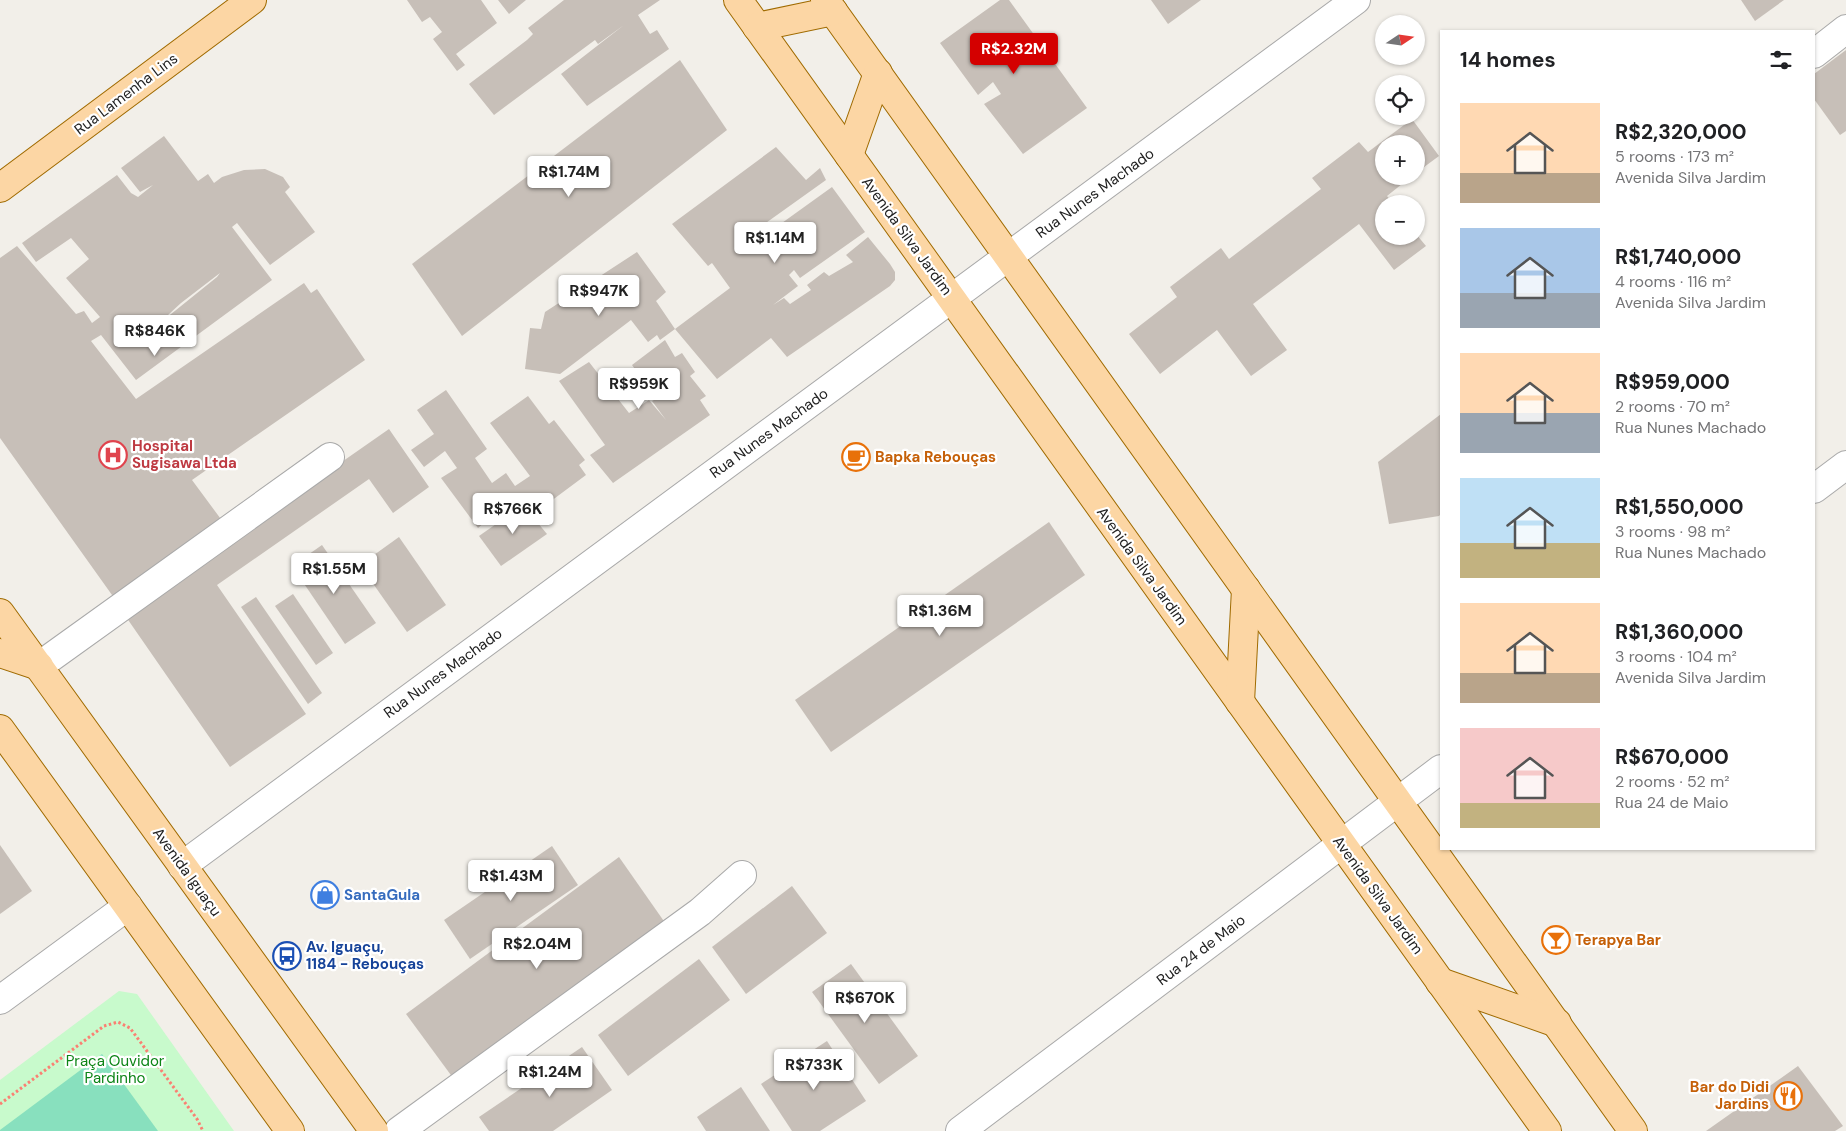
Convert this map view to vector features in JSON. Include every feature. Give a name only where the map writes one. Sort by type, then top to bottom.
[{"type":"main road","name":"Rua Lamenha Lins","points":[[0,188],[252,0]]},
{"type":"main road","name":"Avenida Silva Jardim","points":[[738,0],[1547,1131]]},
{"type":"main road","points":[[757,27],[829,5],[1633,1131]]},
{"type":"main road","points":[[848,155],[878,73]]},
{"type":"main road","points":[[1240,702],[1246,589]]},
{"type":"main road","name":"Avenida Iguaçu","points":[[0,613],[374,1131]]},
{"type":"main road","points":[[0,653],[38,666]]},
{"type":"main road","points":[[2,737],[128,906],[290,1131]]},
{"type":"main road","points":[[1440,982],[1557,1024]]},
{"type":"street","name":"Rua Nunes Machado","points":[[182,866],[1356,0]]},
{"type":"street","points":[[1815,53],[1846,29]]},
{"type":"street","points":[[38,666],[330,457]]},
{"type":"street","points":[[1815,488],[1846,464]]},
{"type":"street","name":"Rua 24 de Maio","points":[[960,1131],[1440,770]]},
{"type":"street","points":[[399,1131],[700,912],[742,875]]},
{"type":"street","points":[[0,1000],[128,906]]},
{"type":"path","points":[[0,1104],[104,1026],[118,1022],[130,1028],[197,1119],[203,1131]]},
{"type":"green space","name":"Praça Ouvidor Pardinho","points":[[119,991],[137,994],[234,1131],[0,1131],[0,1080]]},
{"type":"green space","points":[[102,1054],[158,1131],[0,1131],[0,1130]]},
{"type":"building","points":[[407,0],[481,0],[497,23],[456,54],[465,65],[457,71],[433,39],[442,32],[430,17],[422,22]]},
{"type":"building","points":[[498,0],[526,0],[509,14]]},
{"type":"building","points":[[564,0],[660,0],[638,15],[650,34],[657,30],[669,49],[587,106],[561,74],[624,25],[598,44],[595,40],[494,115],[469,84],[527,40],[533,34],[528,28]]},
{"type":"building","points":[[1000,0],[1009,0],[1087,108],[1023,154],[984,104],[1001,94],[993,82],[978,95],[940,43]]},
{"type":"building","points":[[1151,0],[1201,0],[1168,24]]},
{"type":"building","points":[[1741,0],[1784,0],[1755,21]]},
{"type":"building","points":[[1846,50],[1846,131],[1840,135],[1815,100],[1815,73]]},
{"type":"building","points":[[680,60],[727,130],[462,336],[412,264]]},
{"type":"building","points":[[1404,125],[1416,125],[1424,135],[1391,135]]},
{"type":"building","points":[[164,136],[198,181],[208,174],[214,183],[222,177],[244,170],[265,169],[283,177],[290,187],[285,192],[315,232],[270,265],[237,223],[232,227],[272,280],[136,380],[101,335],[91,341],[136,399],[304,283],[311,293],[317,289],[365,360],[192,480],[226,526],[117,602],[0,438],[0,258],[17,246],[76,314],[84,311],[92,323],[100,317],[66,278],[89,259],[71,238],[36,262],[22,243],[117,175],[131,193],[138,197],[153,185],[140,192],[121,168]],"holes":[[[220,273],[155,327],[181,303]]]},
{"type":"building","points":[[1425,137],[1439,156],[1425,166]]},
{"type":"building","points":[[1359,142],[1368,152],[1375,147],[1375,185],[1401,185],[1388,195],[1375,195],[1375,245],[1426,246],[1394,270],[1359,224],[1253,304],[1287,350],[1251,376],[1217,330],[1160,374],[1129,334],[1177,297],[1170,287],[1221,248],[1229,259],[1321,189],[1312,178]]},
{"type":"building","points":[[776,147],[806,180],[820,168],[826,180],[763,225],[768,233],[832,187],[865,232],[800,278],[794,270],[789,275],[798,286],[773,305],[784,298],[790,304],[811,290],[807,285],[824,272],[829,276],[853,262],[846,255],[868,237],[890,264],[895,272],[895,280],[890,286],[787,357],[771,338],[717,379],[675,329],[730,288],[712,263],[708,266],[672,224]]},
{"type":"building","points":[[637,252],[666,292],[656,301],[675,329],[660,340],[657,335],[648,342],[631,320],[560,374],[525,369],[530,328],[541,329],[545,312]]},
{"type":"building","points":[[665,340],[675,357],[682,353],[695,372],[690,376],[706,396],[700,400],[710,415],[613,483],[590,455],[605,445],[559,381],[589,362],[629,413],[649,400],[666,420],[652,401],[656,399],[632,365]]},
{"type":"building","points":[[446,390],[487,449],[475,458],[492,483],[506,473],[515,486],[530,476],[490,423],[528,396],[549,424],[554,420],[585,460],[579,465],[586,475],[547,504],[542,501],[531,509],[522,496],[507,507],[509,510],[496,519],[493,515],[478,528],[441,478],[457,468],[445,451],[424,467],[411,450],[434,434],[417,410]]},
{"type":"building","points":[[1440,415],[1440,515],[1389,524],[1378,462]]},
{"type":"building","points":[[389,429],[429,487],[393,513],[369,479],[217,585],[306,714],[230,767],[124,614]]},
{"type":"building","points":[[523,505],[547,534],[501,566],[479,536]]},
{"type":"building","points":[[1049,522],[1085,575],[831,752],[795,700]]},
{"type":"building","points":[[399,537],[446,605],[407,632],[360,565]]},
{"type":"building","points":[[322,545],[376,623],[345,644],[292,566]]},
{"type":"building","points":[[293,594],[333,653],[316,665],[275,606]]},
{"type":"building","points":[[256,597],[322,693],[308,704],[241,607]]},
{"type":"building","points":[[0,845],[32,891],[0,914]]},
{"type":"building","points":[[552,846],[578,885],[470,959],[444,920]]},
{"type":"building","points":[[619,857],[668,927],[456,1082],[406,1014]]},
{"type":"building","points":[[792,886],[827,933],[746,994],[712,947]]},
{"type":"building","points":[[699,959],[730,1000],[628,1076],[598,1035]]},
{"type":"building","points":[[851,964],[918,1056],[879,1084],[812,992]]},
{"type":"building","points":[[827,1041],[866,1101],[820,1131],[792,1131],[761,1084]]},
{"type":"building","points":[[582,1047],[612,1090],[553,1131],[489,1131],[479,1117]]},
{"type":"building","name":"Bar do Didi Jardins","points":[[1798,1066],[1843,1126],[1835,1131],[1706,1131]]},
{"type":"building","points":[[741,1087],[770,1131],[706,1131],[697,1117]]},
{"type":"place","name":"Hospital Sugisawa Ltda","points":[[113,455]]},
{"type":"place","name":"Bapka Rebouças","points":[[856,457]]},
{"type":"place","name":"SantaGula","points":[[325,895]]},
{"type":"place","name":"Terapya Bar","points":[[1556,940]]},
{"type":"place","name":"Av. Iguaçu, 1184 - Rebouças","points":[[287,956]]},
{"type":"place","name":"Bar do Didi Jardins","points":[[1788,1096]]}]
